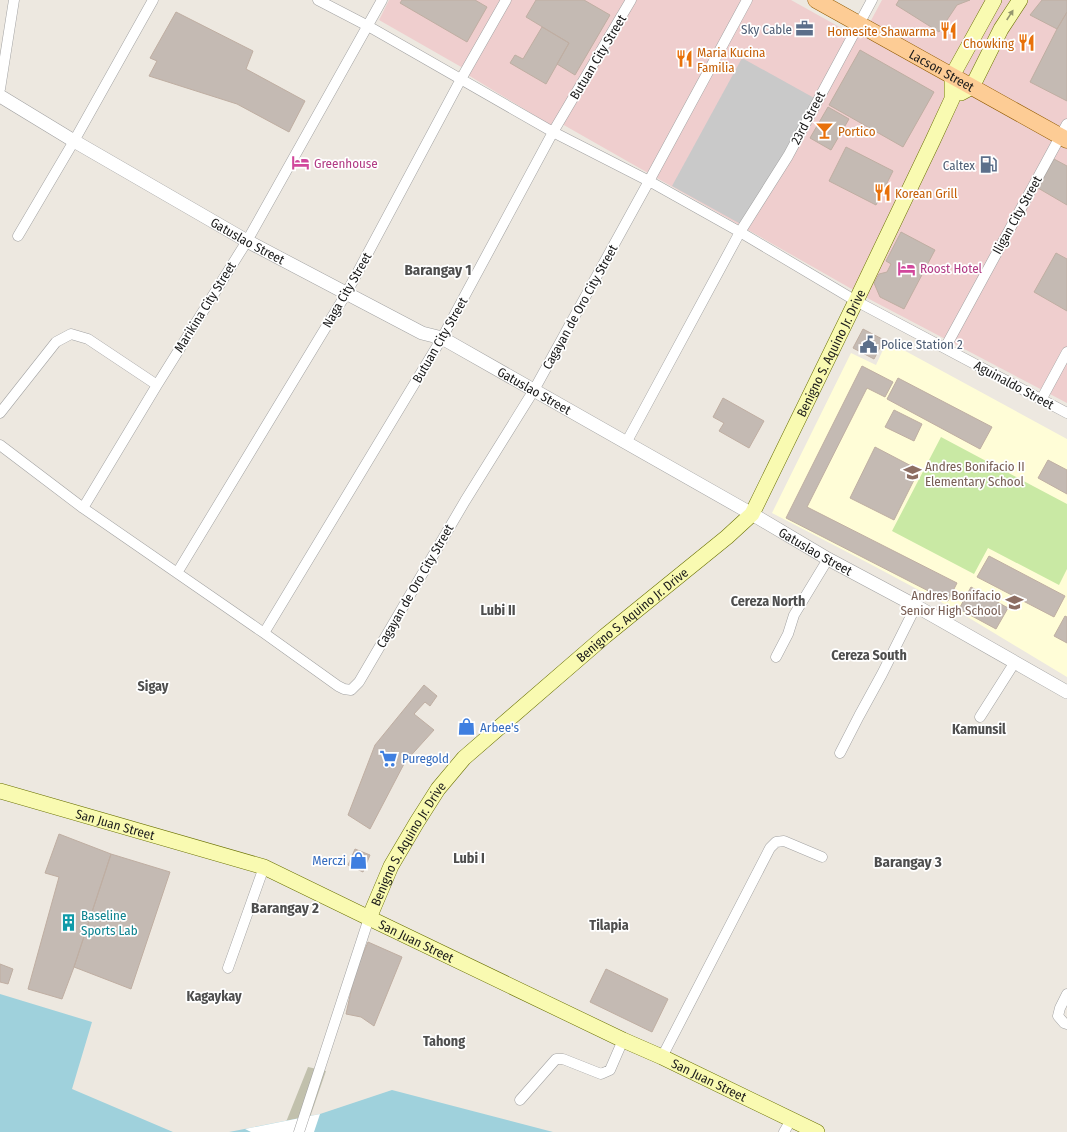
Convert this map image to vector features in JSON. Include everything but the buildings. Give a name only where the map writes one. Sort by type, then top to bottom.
[{"type":"main road","name":"Lacson Street","points":[[816,0],[972,87],[1065,133]]},
{"type":"main road","name":"Benigno S. Aquino Jr. Drive","points":[[368,918],[392,866],[416,822],[438,790],[464,758],[605,636],[727,537],[752,514],[856,301],[952,99],[952,76],[994,0]]},
{"type":"main road","points":[[952,99],[972,87],[1001,29],[1020,0]]},
{"type":"main road","name":"San Juan Street","points":[[0,792],[264,867],[623,1040],[662,1057],[788,1126],[817,1132]]},
{"type":"street","points":[[0,88],[14,0]]},
{"type":"street","points":[[18,236],[74,141],[153,0]]},
{"type":"street","name":"Aguinaldo Street","points":[[318,0],[368,26],[553,132],[649,181],[740,232],[856,301],[1067,413]]},
{"type":"street","name":"Marikina City Street","points":[[83,508],[157,385],[247,241],[382,0]]},
{"type":"street","name":"Naga City Street","points":[[177,573],[346,294],[461,79],[506,0]]},
{"type":"street","name":"Butuan City Street","points":[[264,633],[442,338],[553,132],[631,0]]},
{"type":"street","name":"Cagayan de Oro City Street","points":[[264,633],[338,686],[344,689],[352,690],[359,682],[465,501],[534,390],[747,0]]},
{"type":"street","name":"23rd Street","points":[[626,443],[740,232],[788,156],[872,0]]},
{"type":"street","name":"Gatuslao Street","points":[[0,96],[74,141],[247,241],[422,333],[442,338],[752,514],[828,559],[916,606],[1067,692]]},
{"type":"street","name":"Iligan City Street","points":[[945,348],[1065,133]]},
{"type":"street","points":[[0,413],[56,342],[71,334],[88,339],[157,385]]},
{"type":"street","points":[[1041,400],[1067,352]]},
{"type":"street","points":[[0,445],[83,508],[264,633]]},
{"type":"street","points":[[776,657],[788,634],[794,616],[828,559]]},
{"type":"street","points":[[840,753],[916,606]]},
{"type":"street","points":[[980,717],[1015,662]]},
{"type":"street","points":[[662,1057],[770,848],[776,842],[784,841],[822,857]]},
{"type":"street","points":[[228,968],[264,867]]},
{"type":"street","name":"Benigno S. Aquino Jr. Drive","points":[[299,1132],[368,918]]},
{"type":"street","points":[[1067,994],[1058,1016],[1064,1023],[1067,1024]]},
{"type":"street","points":[[520,1100],[556,1059],[563,1060],[601,1074],[610,1070],[623,1040]]},
{"type":"shaded area","points":[[389,0],[791,0],[861,39],[882,0],[1067,0],[1067,403],[871,300],[555,120],[552,126],[468,75],[470,72],[379,20]]},
{"type":"shaded area","points":[[742,58],[816,99],[746,227],[672,186]]},
{"type":"shaded area","name":"Andres Bonifacio II Elementary School","points":[[887,341],[1067,439],[1067,677],[956,610],[772,513],[851,353],[876,365]]},
{"type":"shaded area","points":[[308,1067],[326,1071],[305,1132],[282,1132]]},
{"type":"green space","points":[[941,437],[1067,504],[1067,569],[1059,585],[988,548],[974,574],[892,531]]},
{"type":"water","points":[[0,994],[92,1022],[72,1089],[173,1132],[0,1132]]},
{"type":"water","points":[[392,1090],[553,1132],[229,1132],[320,1114]]},
{"type":"pier","points":[[320,1114],[314,1132],[251,1132],[245,1129]]},
{"type":"place","name":"Sky Cable","points":[[805,29]]},
{"type":"place","name":"Homesite Shawarma","points":[[949,31]]},
{"type":"place","name":"Chowking","points":[[1027,43]]},
{"type":"place","name":"Maria Kucina Familia","points":[[684,59]]},
{"type":"place","name":"Portico","points":[[825,131]]},
{"type":"place","name":"Greenhouse","points":[[301,163]]},
{"type":"place","name":"Caltex","points":[[988,165]]},
{"type":"place","name":"Korean Grill","points":[[882,193]]},
{"type":"place","name":"Roost Hotel","points":[[907,268]]},
{"type":"place","name":"Police Station 2","points":[[868,344]]},
{"type":"place","name":"Andres Bonifacio II Elementary School","points":[[912,473]]},
{"type":"place","name":"Andres Bonifacio Senior High School","points":[[1014,602]]},
{"type":"place","name":"Arbee's","points":[[467,727]]},
{"type":"place","name":"Puregold","points":[[389,758]]},
{"type":"place","name":"Merczi","points":[[359,860]]},
{"type":"place","name":"Baseline Sports Lab","points":[[68,922]]},
{"type":"district","name":"Barangay 1","points":[[438,270]]},
{"type":"district","name":"Cereza North","points":[[768,601]]},
{"type":"district","name":"Lubi II","points":[[498,610]]},
{"type":"district","name":"Cereza South","points":[[869,655]]},
{"type":"district","name":"Sigay","points":[[153,686]]},
{"type":"district","name":"Kamunsil","points":[[979,729]]},
{"type":"district","name":"Lubi I","points":[[469,858]]},
{"type":"district","name":"Barangay 3","points":[[908,862]]},
{"type":"district","name":"Barangay 2","points":[[285,908]]},
{"type":"district","name":"Tilapia","points":[[609,925]]},
{"type":"district","name":"Kagaykay","points":[[214,996]]},
{"type":"district","name":"Tahong","points":[[444,1041]]}]
